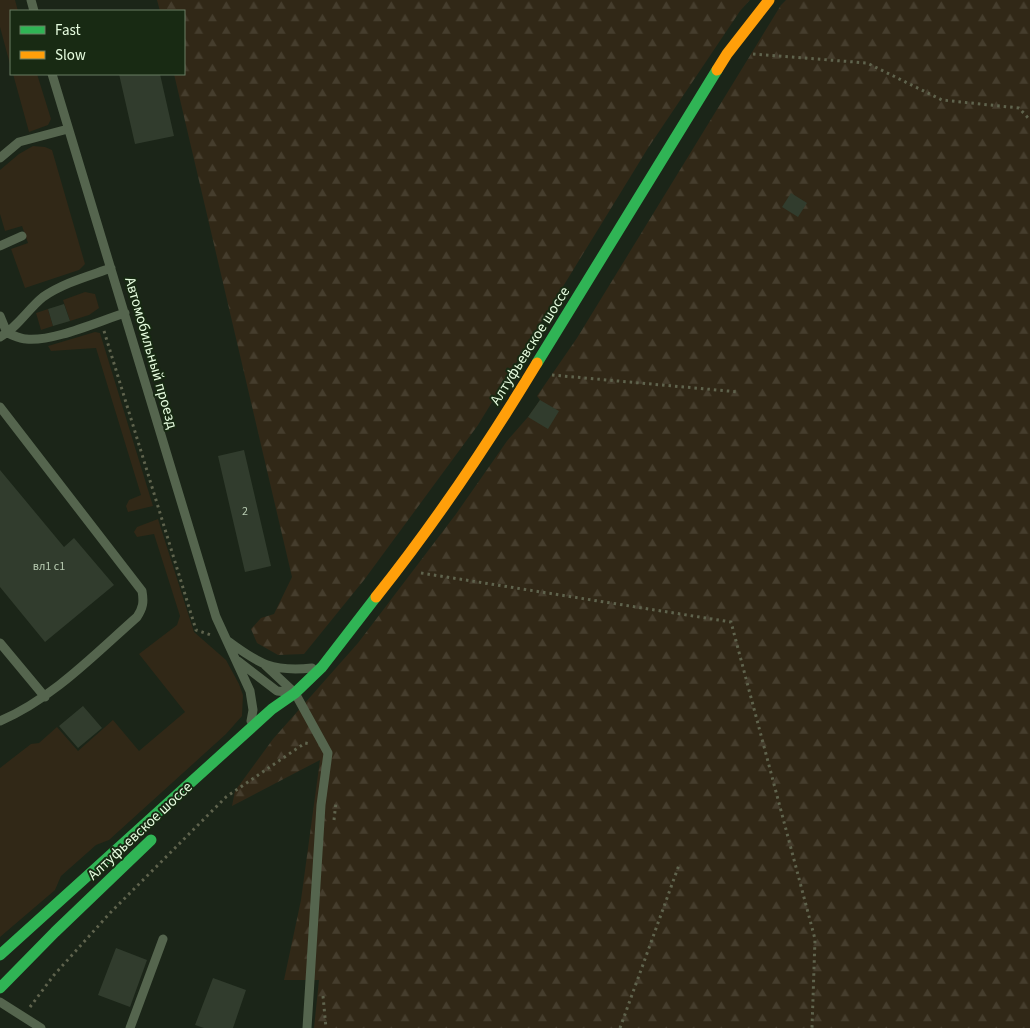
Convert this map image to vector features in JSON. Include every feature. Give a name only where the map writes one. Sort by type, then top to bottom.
[{"type":"street","name":"Алтуфьевское шоссе","points":[[0,955],[272,709],[295,693],[322,668],[398,569],[466,473],[518,393],[727,54],[769,0]]},
{"type":"street","name":"Алтуфьевское шоссе","points":[[280,719],[295,693]]},
{"type":"street","name":"Алтуфьевское шоссе","points":[[0,988],[55,932],[160,832]]},
{"type":"lane","name":"Автомобильный проезд","points":[[52,75],[216,617],[250,691],[253,710],[250,729]]},
{"type":"lane","points":[[0,158],[19,142],[68,129]]},
{"type":"lane","points":[[0,246],[22,236]]},
{"type":"lane","points":[[4,335],[28,311],[54,290],[112,268]]},
{"type":"lane","points":[[4,335],[25,339],[43,338],[125,313]]},
{"type":"lane","points":[[0,316],[4,335]]},
{"type":"lane","points":[[0,407],[142,591],[144,600],[142,610],[137,617],[45,697],[20,713],[0,721]]},
{"type":"lane","points":[[226,639],[250,657],[265,665],[295,693],[328,753],[321,805],[307,1028]]},
{"type":"lane","points":[[0,643],[45,697]]},
{"type":"lane","points":[[235,659],[277,691],[295,693]]},
{"type":"lane","points":[[265,665],[290,670],[322,668]]},
{"type":"lane","points":[[130,1028],[163,939]]},
{"type":"lane","points":[[0,1002],[38,1027]]},
{"type":"path","points":[[748,62],[753,54],[867,63],[942,100],[1019,108],[1030,120]]},
{"type":"path","points":[[101,321],[196,630],[226,639]]},
{"type":"path","points":[[548,375],[739,392]]},
{"type":"path","points":[[398,569],[731,622],[815,939],[812,1028]]},
{"type":"path","points":[[23,1017],[54,974],[110,913],[226,797],[305,743],[324,745]]},
{"type":"path","points":[[334,826],[336,797]]},
{"type":"path","points":[[620,1028],[678,866]]},
{"type":"path","points":[[322,992],[326,1028]]},
{"type":"green space","points":[[0,0],[15,0],[18,10],[10,10],[10,64],[0,27]]},
{"type":"green space","points":[[157,0],[750,0],[740,11],[648,148],[478,425],[364,580],[304,654],[278,655],[257,643],[251,629],[261,618],[274,614],[292,577],[174,75],[185,75],[185,10],[160,10]]},
{"type":"green space","points":[[786,0],[1030,0],[1030,1028],[314,1028],[319,980],[284,980],[301,900],[320,760],[232,806],[235,791],[273,739],[358,643],[456,514],[507,441],[540,400],[537,396],[577,338],[781,5]]},
{"type":"green space","points":[[13,75],[37,75],[51,119],[48,125],[29,132]]},
{"type":"green space","points":[[33,146],[52,150],[85,264],[79,270],[25,288],[11,249],[28,243],[22,226],[5,231],[0,214],[0,170],[19,154]]},
{"type":"green space","points":[[85,292],[95,294],[99,308],[89,315],[70,321],[63,300]]},
{"type":"green space","points":[[48,309],[53,326],[41,330],[36,313]]},
{"type":"green space","points":[[95,332],[100,333],[153,506],[128,512],[126,506],[129,500],[141,495],[96,348],[51,351],[48,346]]},
{"type":"green space","points":[[158,519],[194,632],[226,660],[243,695],[242,716],[226,734],[109,840],[96,845],[61,876],[55,890],[0,937],[0,768],[31,744],[39,743],[57,727],[78,751],[113,720],[139,751],[185,712],[139,654],[177,625],[180,616],[154,534],[137,537],[134,532],[137,527]]},
{"type":"building","points":[[119,75],[160,75],[174,136],[135,144]]},
{"type":"building","points":[[791,193],[807,203],[798,217],[782,207]]},
{"type":"building","points":[[64,304],[70,321],[53,326],[48,309]]},
{"type":"building","points":[[540,400],[559,411],[548,429],[528,417]]},
{"type":"building","points":[[244,450],[271,566],[245,572],[218,456]]},
{"type":"building","points":[[0,470],[64,547],[74,538],[114,585],[45,642],[0,587]]},
{"type":"building","points":[[83,706],[102,728],[78,748],[59,726]]},
{"type":"building","points":[[116,948],[147,960],[130,1007],[98,995]]},
{"type":"building","points":[[213,978],[246,990],[233,1028],[204,1028],[195,1025]]},
{"type":"traffic: fast","points":[[537,363],[717,70]]},
{"type":"traffic: fast","points":[[0,955],[272,709],[295,693],[322,667],[376,597]]},
{"type":"traffic: fast","points":[[0,988],[151,840]]},
{"type":"traffic: slow","points":[[717,70],[727,54],[769,0]]},
{"type":"traffic: slow","points":[[376,597],[460,483],[537,363]]}]
